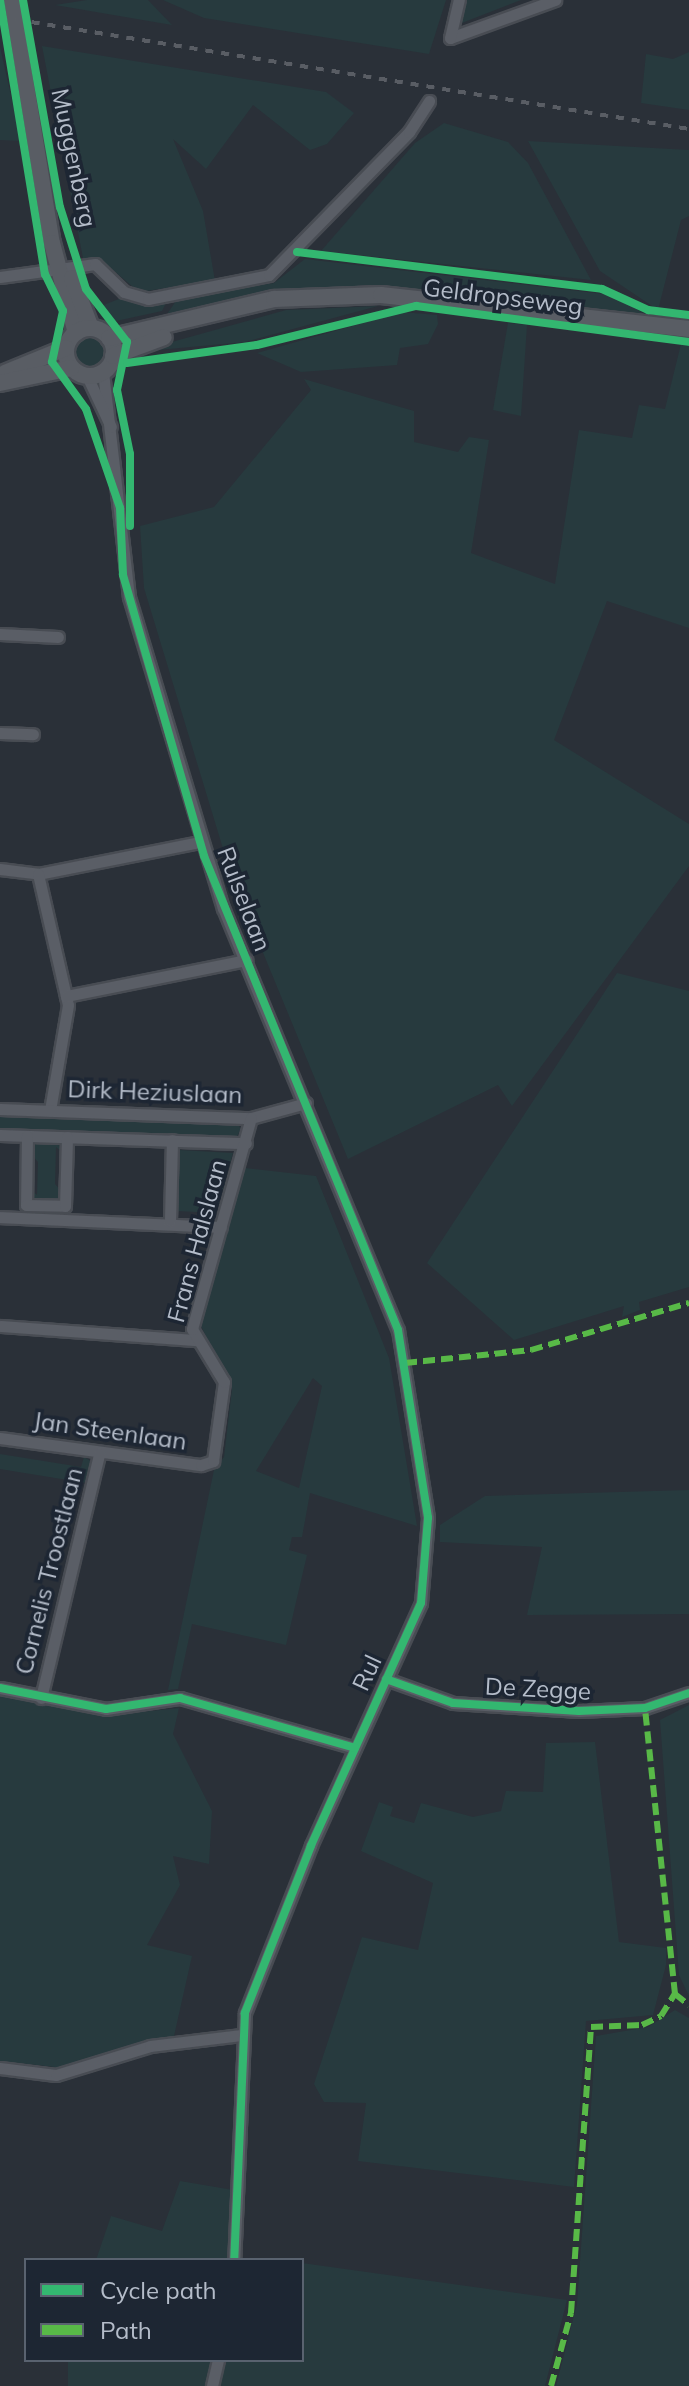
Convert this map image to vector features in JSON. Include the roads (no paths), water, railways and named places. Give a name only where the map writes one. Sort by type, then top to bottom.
[{"type":"main road","name":"Muggenberg","points":[[12,0],[52,220],[64,270],[84,330]]},
{"type":"main road","name":"Geldropseweg","points":[[109,338],[286,301],[450,300],[689,329]]},
{"type":"main road","name":"Geldropseweg","points":[[113,356],[286,301]]},
{"type":"main road","points":[[0,376],[66,348],[84,330],[109,338],[113,356],[95,374],[71,368],[0,383]]},
{"type":"main road","points":[[66,348],[71,368]]},
{"type":"street","points":[[459,0],[450,38],[555,0]]},
{"type":"street","points":[[0,277],[95,264],[124,292],[148,299],[269,275],[409,132],[429,101]]},
{"type":"street","name":"Rulselaan","points":[[95,374],[114,431],[123,575],[200,842],[306,1103]]},
{"type":"street","points":[[0,634],[58,637]]},
{"type":"street","points":[[0,733],[33,734]]},
{"type":"street","points":[[0,869],[38,874],[200,842]]},
{"type":"street","points":[[38,874],[66,996],[50,1110]]},
{"type":"street","points":[[66,996],[246,960]]},
{"type":"street","name":"Dirk Heziuslaan","points":[[0,1109],[251,1118],[306,1103]]},
{"type":"street","name":"Rul","points":[[234,2258],[243,2186],[241,2035],[272,1938],[421,1603],[428,1518],[398,1330],[306,1103]]},
{"type":"street","name":"Frans Halslaan","points":[[213,1461],[224,1382],[195,1340],[194,1318],[251,1118]]},
{"type":"street","name":"Dirk Heziuslaan","points":[[0,1135],[246,1143]]},
{"type":"street","name":"Dirk Heziuslaan","points":[[27,1136],[26,1205],[65,1206],[67,1137]]},
{"type":"street","name":"Dirk Heziuslaan","points":[[170,1221],[172,1140]]},
{"type":"street","points":[[0,1217],[170,1221],[221,1227]]},
{"type":"street","points":[[0,1326],[195,1340]]},
{"type":"street","name":"Jan Steenlaan","points":[[0,1438],[99,1454],[213,1461]]},
{"type":"street","name":"Cornelis Troostlaan","points":[[41,1698],[99,1454]]},
{"type":"street","name":"De Zegge","points":[[386,1679],[453,1703],[590,1711],[645,1708],[689,1693]]},
{"type":"street","points":[[0,1688],[106,1709],[180,1698],[355,1748]]},
{"type":"street","points":[[0,2068],[56,2075],[150,2046],[241,2035]]},
{"type":"street","points":[[212,2386],[218,2362]]},
{"type":"railway","points":[[0,17],[689,129]]}]
